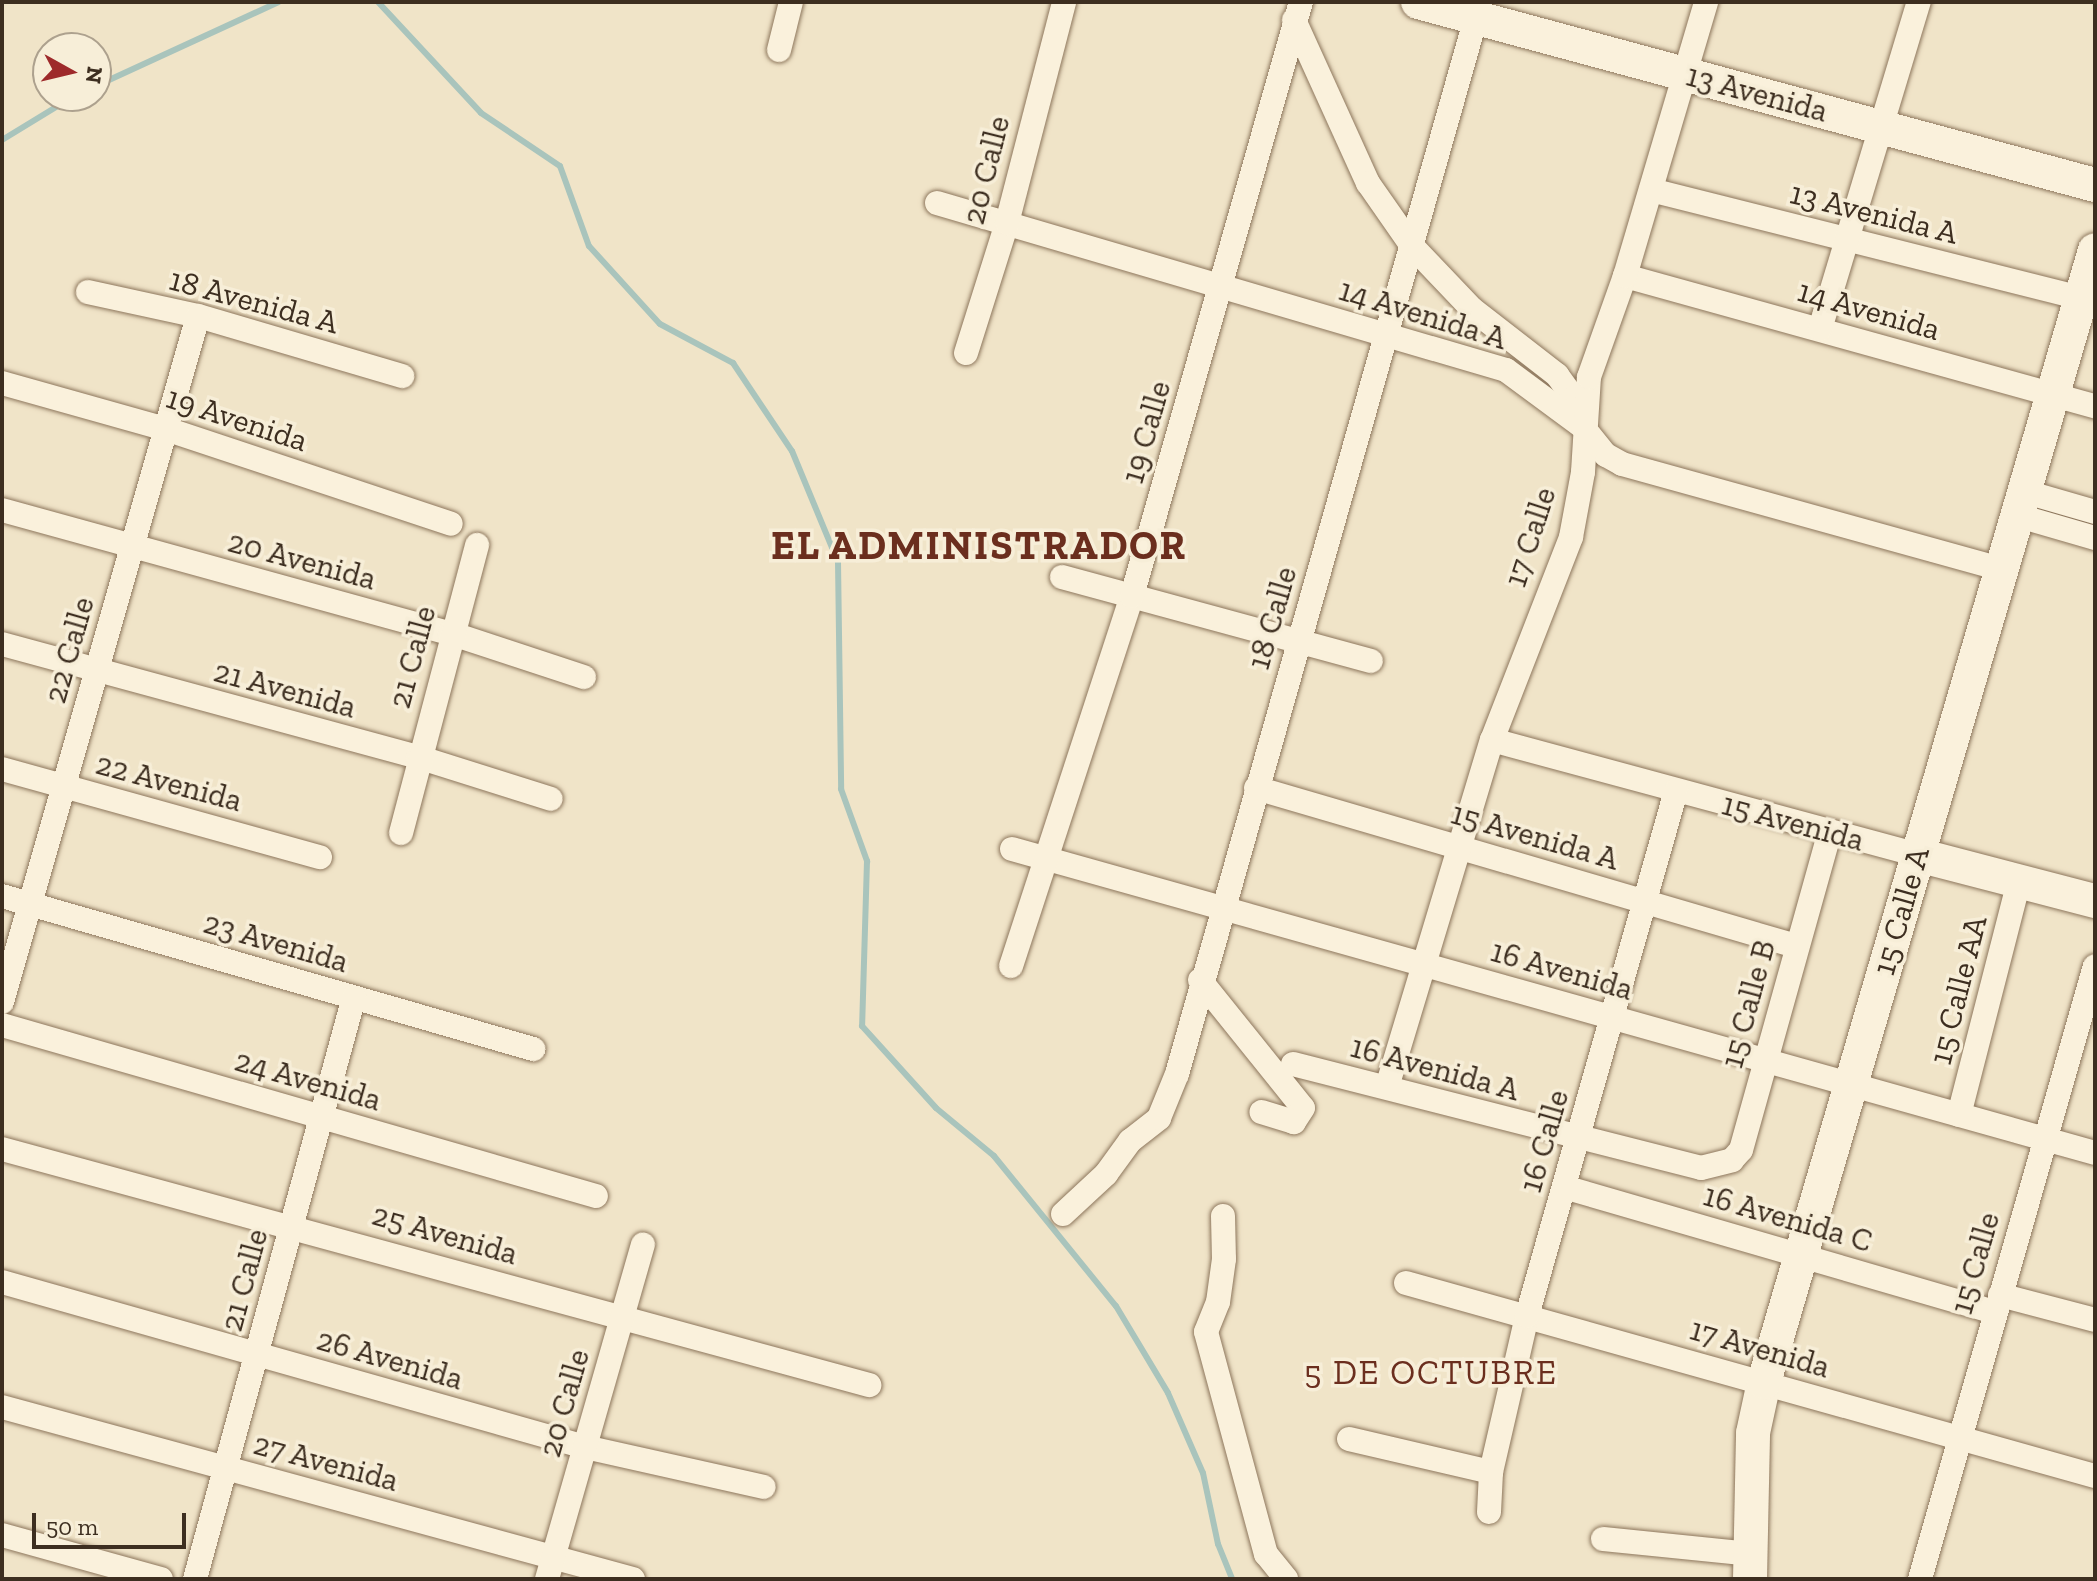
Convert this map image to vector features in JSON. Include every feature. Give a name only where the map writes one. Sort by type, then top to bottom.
[{"type":"street","points":[[779,50],[791,2]]},
{"type":"street","name":"20 Calle","points":[[966,353],[1007,223],[1064,2]]},
{"type":"street","name":"13 Avenida","points":[[1418,2],[1479,10],[1685,74],[2095,185]]},
{"type":"street","name":"17 Calle","points":[[1387,1087],[1492,740],[1571,537],[1589,377],[1625,276],[1706,2]]},
{"type":"street","points":[[1820,329],[1919,2]]},
{"type":"street","points":[[1294,9],[1368,183],[1412,246],[1472,309],[1557,375],[1574,398],[1585,430]]},
{"type":"street","name":"19 Calle","points":[[1011,966],[1132,596],[1221,288],[1294,9]]},
{"type":"street","name":"18 Calle","points":[[1063,1214],[1106,1174],[1130,1141],[1159,1118],[1177,1074],[1200,980],[1479,10]]},
{"type":"street","name":"13 Avenida A","points":[[1651,190],[2081,298]]},
{"type":"street","name":"14 Avenida A","points":[[937,203],[1506,370],[1585,430],[1606,455],[1622,464],[2003,570]]},
{"type":"street","name":"15 Calle A","points":[[1750,1567],[1753,1433],[1764,1382],[2095,250]]},
{"type":"street","name":"14 Avenida","points":[[1625,276],[2095,406]]},
{"type":"street","name":"18 Avenida A","points":[[88,292],[198,316],[402,376]]},
{"type":"street","name":"22 Calle","points":[[2,1002],[198,316]]},
{"type":"street","name":"19 Avenida","points":[[2,383],[166,429],[451,524]]},
{"type":"street","points":[[2022,504],[2095,512]]},
{"type":"street","points":[[2022,504],[2095,538]]},
{"type":"street","name":"20 Avenida","points":[[2,510],[450,633],[584,677]]},
{"type":"street","name":"21 Calle","points":[[401,833],[450,633],[477,545]]},
{"type":"street","points":[[1062,577],[1371,661]]},
{"type":"street","name":"21 Avenida","points":[[2,644],[418,757],[551,799]]},
{"type":"street","name":"15 Avenida","points":[[1492,740],[2095,901]]},
{"type":"street","name":"22 Avenida","points":[[2,769],[320,857]]},
{"type":"street","name":"15 Avenida A","points":[[1256,788],[1796,946]]},
{"type":"street","name":"16 Calle","points":[[1489,1512],[1491,1472],[1527,1316],[1576,1140],[1615,1018],[1676,791]]},
{"type":"street","name":"15 Calle B","points":[[1701,1168],[1732,1160],[1741,1150],[1830,831]]},
{"type":"street","name":"16 Avenida","points":[[1012,849],[2095,1153]]},
{"type":"street","name":"15 Calle AA","points":[[1959,1115],[2019,882]]},
{"type":"street","name":"23 Avenida","points":[[2,896],[533,1049]]},
{"type":"street","name":"15 Calle","points":[[1920,1579],[2043,1138],[2095,966]]},
{"type":"street","points":[[1200,980],[1303,1108],[1294,1122],[1261,1112]]},
{"type":"street","name":"21 Calle","points":[[195,1579],[354,997]]},
{"type":"street","name":"24 Avenida","points":[[2,1025],[596,1196]]},
{"type":"street","name":"16 Avenida A","points":[[1293,1064],[1576,1140],[1701,1168]]},
{"type":"street","name":"25 Avenida","points":[[2,1149],[292,1225],[869,1385]]},
{"type":"street","name":"16 Avenida C","points":[[1564,1187],[1801,1255],[1997,1303],[2095,1320]]},
{"type":"street","points":[[1223,1216],[1224,1259],[1218,1302],[1206,1332],[1266,1554],[1286,1579]]},
{"type":"street","name":"20 Calle","points":[[550,1568],[643,1245]]},
{"type":"street","name":"26 Avenida","points":[[2,1282],[585,1447],[764,1487]]},
{"type":"street","name":"17 Avenida","points":[[1406,1283],[2095,1476]]},
{"type":"street","name":"27 Avenida","points":[[2,1407],[225,1468],[550,1568],[633,1579]]},
{"type":"street","points":[[1349,1439],[1491,1472]]},
{"type":"street","points":[[2,1535],[161,1579]]},
{"type":"street","points":[[1603,1539],[1750,1567]]},
{"type":"waterway","points":[[112,79],[279,2]]},
{"type":"waterway","points":[[378,2],[481,113],[560,166],[589,246],[660,324],[733,363],[792,451],[838,562],[841,789],[867,861],[862,1026],[936,1108],[994,1156],[1116,1306],[1168,1393],[1203,1473],[1218,1544],[1232,1579]]},
{"type":"waterway","points":[[2,140],[48,112]]},
{"type":"district","name":"EL ADMINISTRADOR","points":[[979,545]]},
{"type":"district","name":"5 DE OCTUBRE","points":[[1431,1373]]}]
